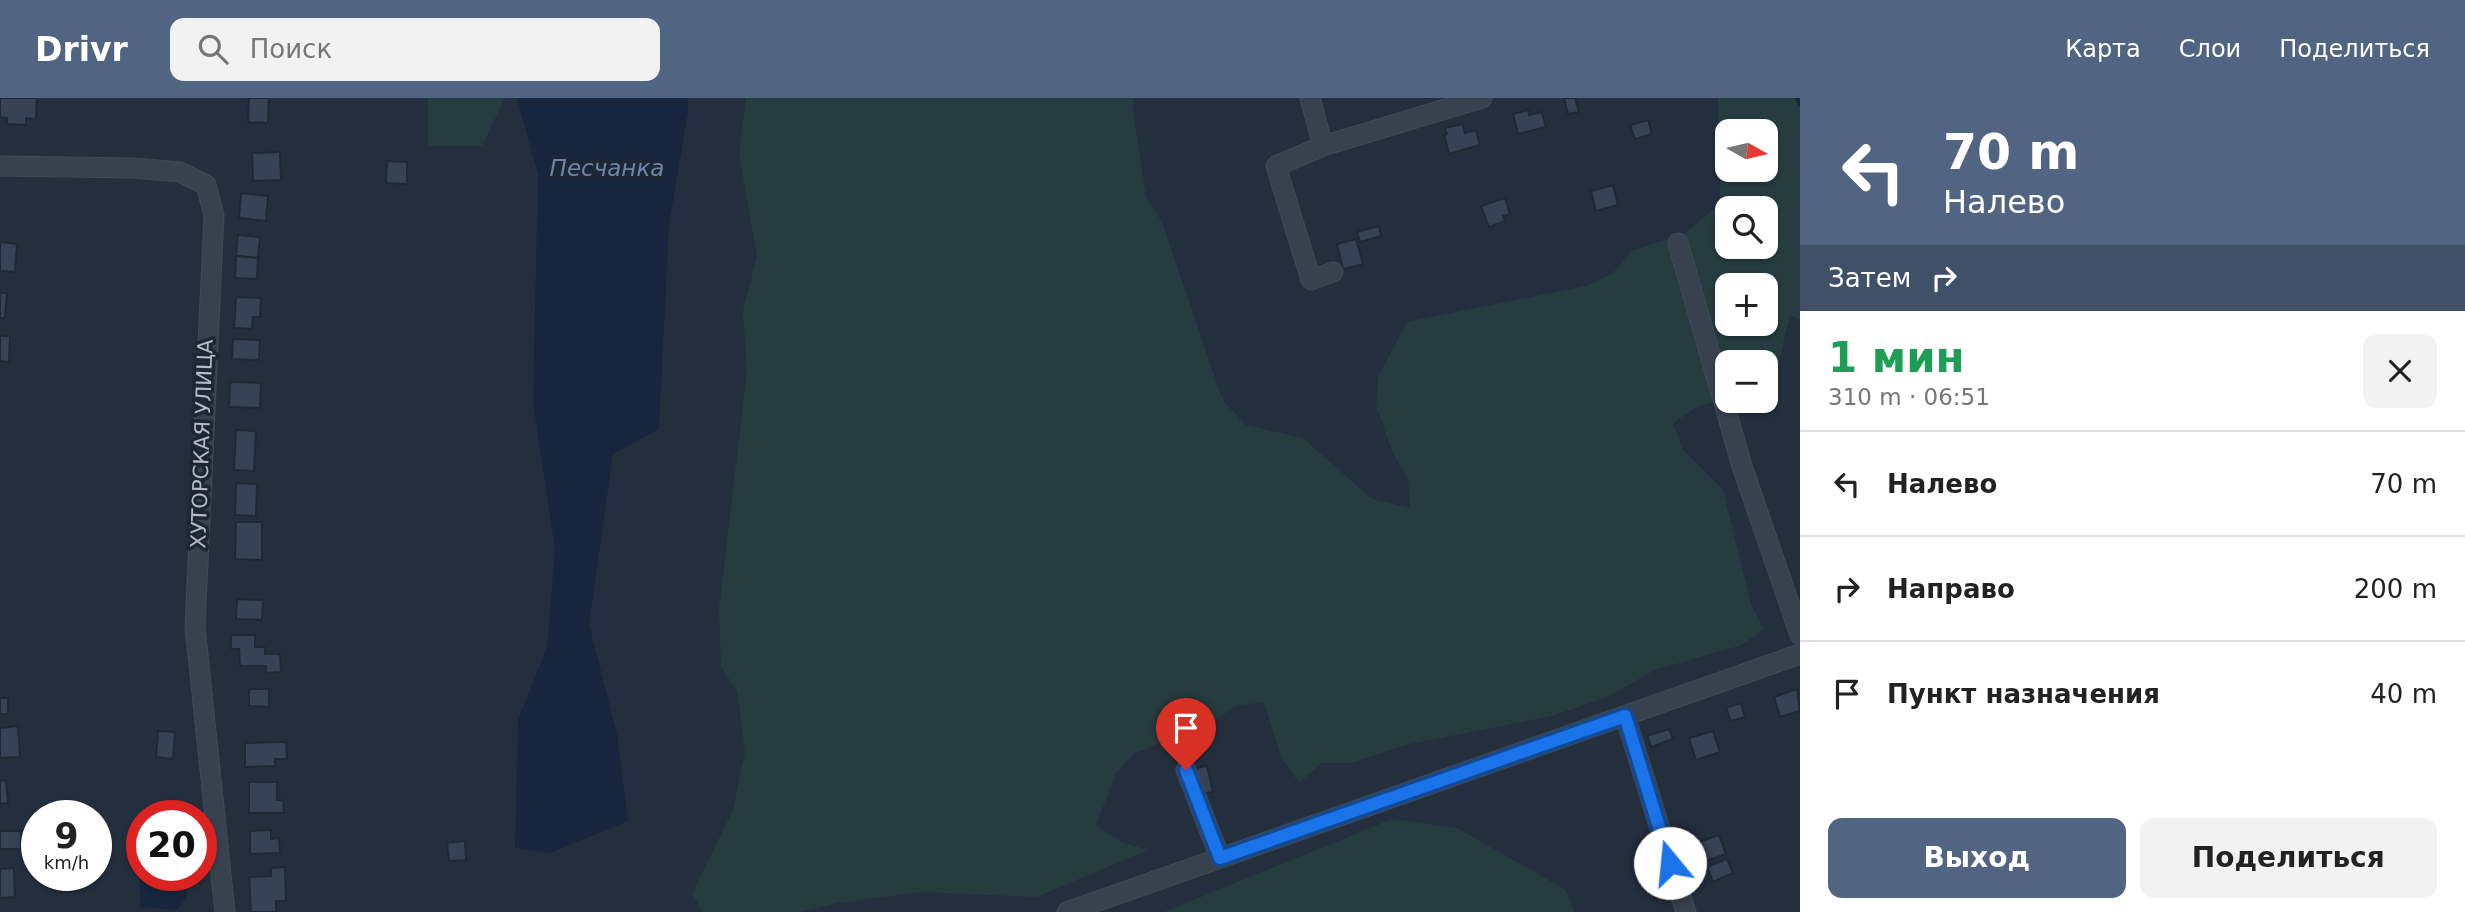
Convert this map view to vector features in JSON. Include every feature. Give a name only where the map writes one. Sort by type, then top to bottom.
[{"type":"street","points":[[1310,98],[1324,146]]},
{"type":"street","points":[[1333,272],[1311,280],[1276,166],[1324,146],[1482,98]]},
{"type":"street","name":"ХУТОРСКАЯ УЛИЦА","points":[[0,166],[132,167],[180,172],[206,185],[214,215],[195,627],[225,912]]},
{"type":"street","points":[[1678,243],[1742,466],[1800,635]]},
{"type":"street","points":[[1067,912],[1800,654]]},
{"type":"street","points":[[1625,716],[1686,912]]},
{"type":"street","points":[[1186,770],[1220,858]]},
{"type":"green space","points":[[428,98],[505,98],[482,146],[428,146]]},
{"type":"green space","points":[[746,98],[1133,98],[1146,197],[1162,222],[1223,401],[1246,425],[1303,438],[1372,499],[1410,508],[1408,479],[1392,451],[1376,405],[1378,377],[1407,322],[1586,286],[1613,273],[1632,251],[1685,233],[1715,208],[1715,259],[1778,259],[1778,196],[1720,196],[1720,182],[1778,182],[1778,119],[1718,119],[1718,98],[1800,98],[1800,319],[1790,315],[1778,366],[1778,350],[1715,350],[1715,402],[1698,406],[1673,423],[1683,450],[1723,490],[1751,604],[1764,630],[1739,646],[1655,670],[1605,698],[1552,716],[1405,745],[1351,763],[1322,763],[1299,783],[1281,757],[1264,702],[1235,706],[1212,723],[1135,753],[1116,773],[1096,825],[1121,842],[1148,850],[1036,897],[922,892],[838,903],[800,912],[703,912],[692,894],[733,810],[745,752],[737,691],[721,667],[719,609],[747,371],[743,311],[757,256],[739,154]]},
{"type":"green space","points":[[1392,819],[1457,828],[1566,890],[1574,912],[1164,912]]},
{"type":"water","name":"Песчанка","points":[[517,98],[688,98],[669,225],[659,429],[613,454],[589,625],[617,734],[628,821],[550,853],[515,848],[518,720],[547,647],[555,549],[533,403],[538,174]]},
{"type":"water","points":[[140,891],[187,891],[187,897],[177,910],[140,907]]},
{"type":"building","points":[[0,98],[37,98],[36,119],[26,118],[26,125],[7,124],[7,118],[0,117]]},
{"type":"building","points":[[249,98],[269,98],[268,123],[248,122]]},
{"type":"building","points":[[1564,98],[1575,98],[1579,112],[1568,114]]},
{"type":"building","points":[[1528,110],[1529,115],[1542,112],[1546,127],[1518,134],[1513,114]]},
{"type":"building","points":[[1648,120],[1652,134],[1635,139],[1630,125]]},
{"type":"building","points":[[1463,124],[1465,133],[1476,130],[1480,145],[1449,154],[1445,128]]},
{"type":"building","points":[[280,152],[281,180],[253,181],[252,153]]},
{"type":"building","points":[[387,161],[407,162],[407,184],[386,183]]},
{"type":"building","points":[[1613,185],[1618,205],[1596,211],[1591,191]]},
{"type":"building","points":[[241,193],[268,196],[266,221],[239,218]]},
{"type":"building","points":[[1505,198],[1510,214],[1503,216],[1505,221],[1489,227],[1481,206]]},
{"type":"building","points":[[1379,226],[1381,236],[1360,242],[1357,232]]},
{"type":"building","points":[[238,235],[260,237],[258,258],[236,256]]},
{"type":"building","points":[[1356,239],[1363,264],[1343,269],[1337,244]]},
{"type":"building","points":[[0,242],[17,244],[15,272],[0,271]]},
{"type":"building","points":[[236,256],[258,258],[257,279],[235,278]]},
{"type":"building","points":[[0,293],[7,293],[5,318],[0,318]]},
{"type":"building","points":[[236,297],[261,298],[260,317],[253,317],[252,329],[234,328]]},
{"type":"building","points":[[0,336],[10,336],[9,362],[0,361]]},
{"type":"building","points":[[233,339],[260,340],[259,360],[232,359]]},
{"type":"building","points":[[230,382],[261,383],[260,408],[229,407]]},
{"type":"building","points":[[236,430],[256,431],[254,471],[234,470]]},
{"type":"building","points":[[236,483],[257,484],[256,516],[235,515]]},
{"type":"building","points":[[236,522],[262,522],[262,560],[235,559]]},
{"type":"building","points":[[237,599],[263,600],[262,620],[236,619]]},
{"type":"building","points":[[231,635],[255,635],[255,647],[265,647],[265,654],[280,654],[281,672],[266,673],[266,666],[240,666],[239,649],[231,649]]},
{"type":"building","points":[[249,689],[269,689],[269,707],[249,706]]},
{"type":"building","points":[[1797,689],[1800,711],[1780,717],[1774,697]]},
{"type":"building","points":[[0,698],[8,698],[8,714],[0,714]]},
{"type":"building","points":[[1741,703],[1745,717],[1731,721],[1726,708]]},
{"type":"building","points":[[18,726],[20,757],[0,758],[0,728]]},
{"type":"building","points":[[1669,729],[1673,739],[1651,747],[1647,736]]},
{"type":"building","points":[[158,731],[175,732],[173,759],[156,757]]},
{"type":"building","points":[[1713,731],[1720,752],[1696,760],[1689,738]]},
{"type":"building","points":[[286,742],[287,759],[275,759],[275,766],[245,767],[245,743]]},
{"type":"building","points":[[1207,766],[1213,792],[1201,794],[1196,768]]},
{"type":"building","points":[[6,780],[8,803],[0,804],[0,781]]},
{"type":"building","points":[[249,782],[277,782],[277,800],[283,800],[284,813],[249,813]]},
{"type":"building","points":[[271,830],[271,839],[279,838],[280,853],[250,854],[250,831]]},
{"type":"building","points":[[0,831],[21,831],[21,849],[0,849]]},
{"type":"building","points":[[1719,835],[1726,854],[1706,861],[1699,842]]},
{"type":"building","points":[[465,841],[466,860],[449,861],[447,843]]},
{"type":"building","points":[[1727,859],[1733,873],[1713,882],[1707,867]]},
{"type":"building","points":[[285,867],[286,901],[276,901],[276,912],[251,912],[249,877],[271,876],[271,868]]},
{"type":"building","points":[[14,868],[15,897],[0,898],[0,869]]},
{"type":"waterway","points":[[1797,98],[1800,104]]},
{"type":"route","points":[[1186,770],[1220,858],[1625,716],[1670,863]]}]
